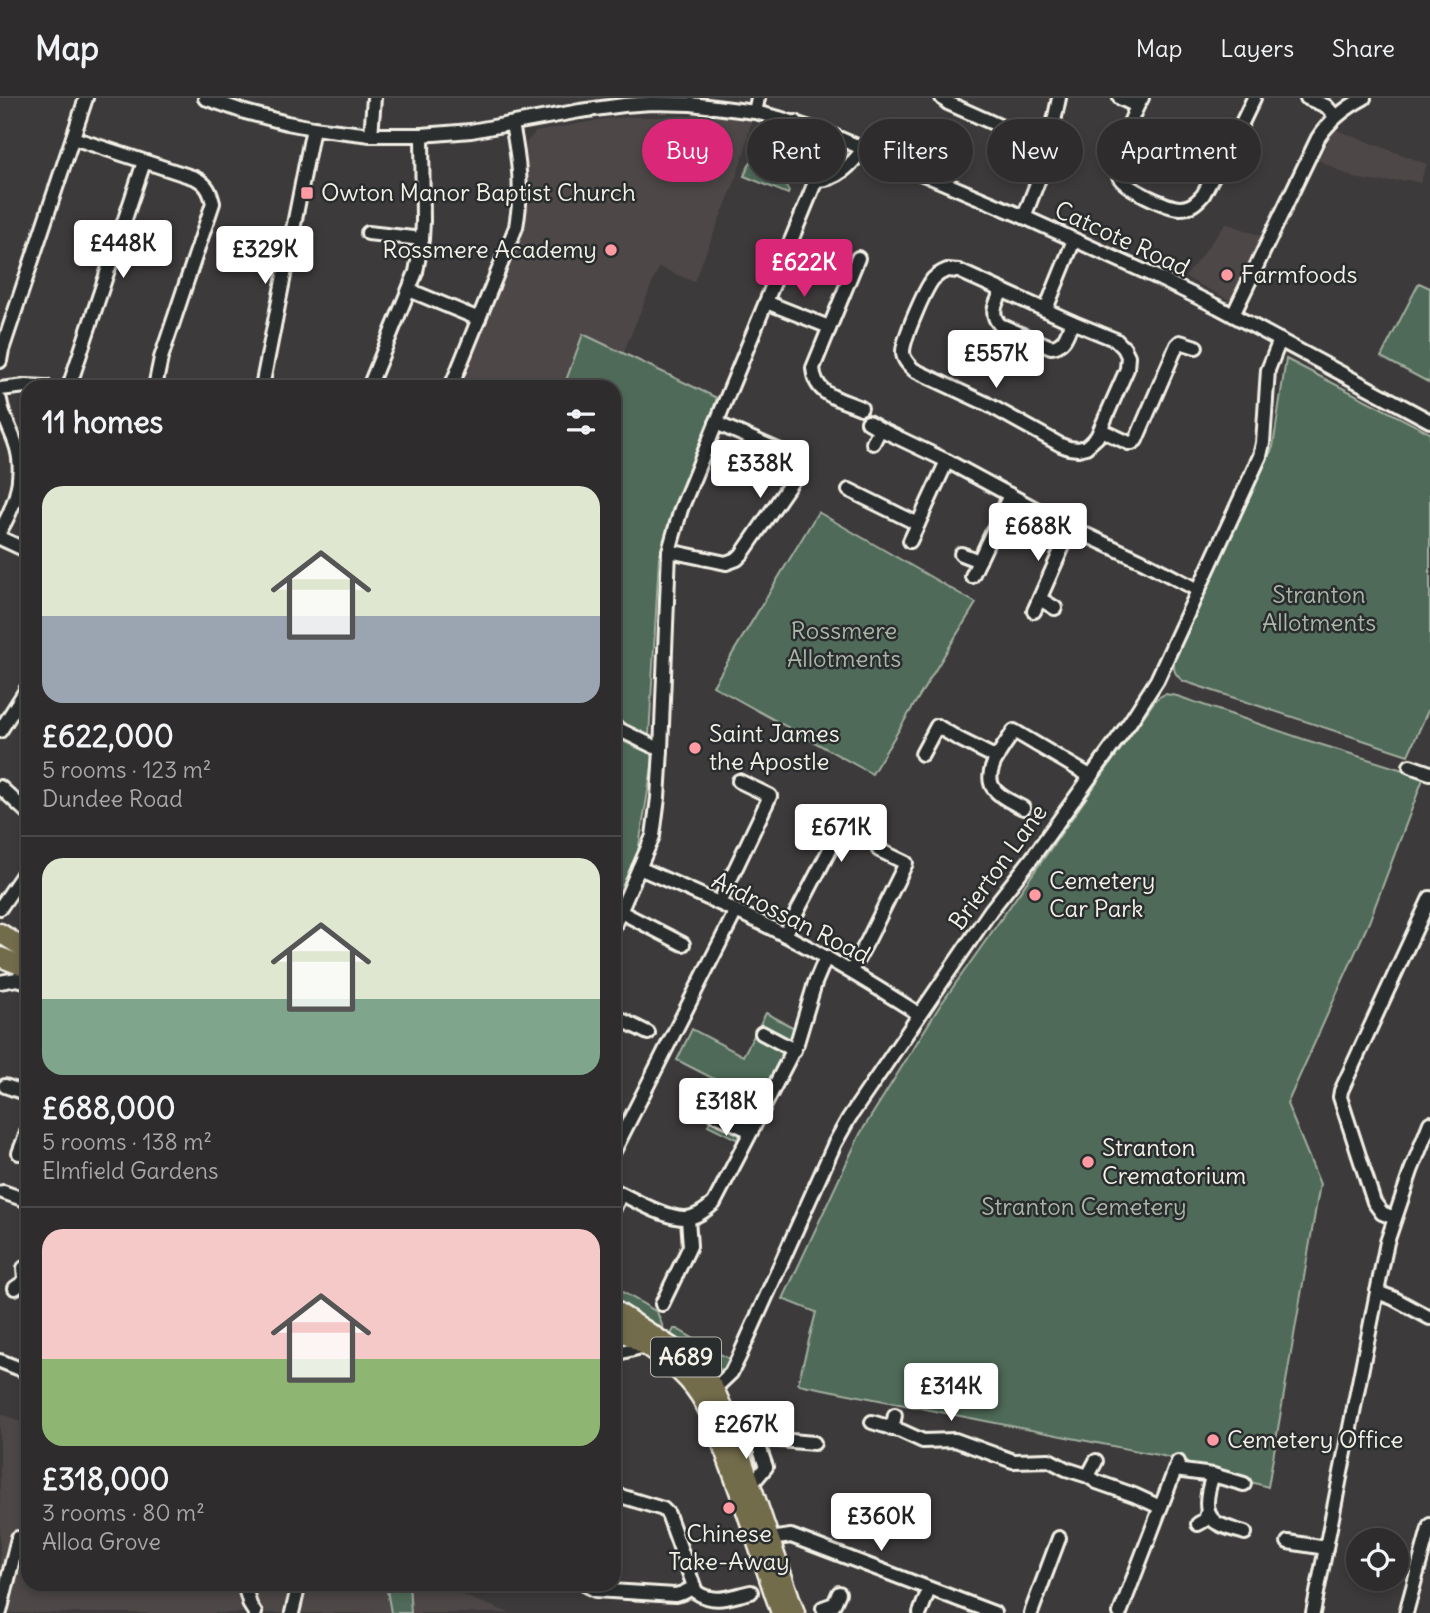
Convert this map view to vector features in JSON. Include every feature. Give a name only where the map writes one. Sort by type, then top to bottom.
[{"type":"highway","points":[[0,933],[0,944]]},
{"type":"highway","points":[[0,933],[21,946]]},
{"type":"highway","points":[[0,957],[21,965]]},
{"type":"highway","name":"A689","points":[[621,1315],[685,1356],[704,1375],[711,1413],[722,1442],[795,1613]]},
{"type":"highway","name":"A689","points":[[621,1331],[677,1368],[690,1382],[708,1394],[733,1432],[751,1485],[781,1613]]},
{"type":"street","points":[[0,360],[86,98]]},
{"type":"street","name":"Catcote Road","points":[[205,98],[246,112],[313,128],[371,135],[471,131],[624,105],[691,101],[784,119]]},
{"type":"street","points":[[371,135],[374,98]]},
{"type":"street","points":[[755,112],[758,98]]},
{"type":"street","points":[[942,98],[987,120]]},
{"type":"street","points":[[1055,119],[1059,98]]},
{"type":"street","points":[[1120,98],[1140,102],[1123,142],[1118,165],[1119,176],[1125,184],[1134,189],[1171,207],[1182,208],[1197,203],[1203,195],[1254,98]]},
{"type":"street","points":[[1307,98],[1325,106],[1335,116]]},
{"type":"street","points":[[1233,316],[1318,138],[1335,116],[1364,98]]},
{"type":"street","points":[[454,380],[516,227],[520,205],[520,170],[512,124]]},
{"type":"street","points":[[263,380],[313,128]]},
{"type":"street","points":[[372,380],[416,272],[422,239],[422,135]]},
{"type":"street","points":[[73,138],[199,180],[211,192],[213,203],[161,358],[156,380]]},
{"type":"street","points":[[845,169],[859,155]]},
{"type":"street","points":[[71,380],[144,162]]},
{"type":"street","points":[[683,944],[621,912],[653,836],[658,798],[669,551],[681,509],[815,182]]},
{"type":"street","name":"Catcote Road","points":[[941,182],[1163,280],[1430,421]]},
{"type":"street","points":[[1024,217],[1037,182]]},
{"type":"street","points":[[368,234],[422,239]]},
{"type":"street","points":[[1046,309],[1074,240]]},
{"type":"street","points":[[858,258],[813,368],[814,379],[822,391],[861,408]]},
{"type":"street","points":[[947,270],[959,271],[1002,291],[1116,340],[1124,348],[1128,356],[1128,369],[1101,430],[1086,447],[1069,448],[987,404],[914,370],[907,363],[903,355],[904,342],[928,288],[940,274],[947,270]]},
{"type":"street","points":[[409,290],[479,319]]},
{"type":"street","points":[[1002,291],[993,313],[1000,325],[1056,347],[1064,341],[1072,322]]},
{"type":"street","points":[[766,302],[829,327]]},
{"type":"street","name":"Brierton Lane","points":[[708,1394],[730,1373],[739,1357],[842,1130],[919,1014],[1157,680],[1260,456],[1268,370],[1280,340]]},
{"type":"street","points":[[1101,430],[1129,443],[1136,440],[1177,345],[1183,342],[1196,347]]},
{"type":"street","points":[[0,389],[21,387]]},
{"type":"street","points":[[0,400],[5,420],[21,457]]},
{"type":"street","points":[[868,422],[1071,528],[1198,590]]},
{"type":"street","points":[[669,551],[726,563],[737,559],[795,477],[793,460],[785,453],[716,423]]},
{"type":"street","points":[[873,443],[880,429]]},
{"type":"street","points":[[910,541],[947,461]]},
{"type":"street","points":[[0,531],[10,514],[21,474]]},
{"type":"street","points":[[857,489],[918,524]]},
{"type":"street","points":[[972,576],[1010,495]]},
{"type":"street","points":[[1034,611],[1071,528]]},
{"type":"street","points":[[0,538],[21,548]]},
{"type":"street","points":[[961,554],[979,561]]},
{"type":"street","points":[[1040,599],[1055,608]]},
{"type":"street","points":[[0,731],[21,698]]},
{"type":"street","points":[[922,754],[937,726],[998,758]]},
{"type":"street","points":[[621,730],[660,750]]},
{"type":"street","points":[[1023,808],[999,793],[990,782],[990,774],[1014,731],[1090,776]]},
{"type":"street","points":[[1410,766],[1430,773]]},
{"type":"street","points":[[719,902],[770,796],[739,781]]},
{"type":"street","points":[[0,787],[21,806]]},
{"type":"street","points":[[785,935],[840,830],[812,815]]},
{"type":"street","points":[[851,971],[906,863],[879,850]]},
{"type":"street","name":"Ardrossan Road","points":[[639,868],[719,902],[785,935],[851,971],[919,1014]]},
{"type":"street","points":[[0,908],[21,878]]},
{"type":"street","points":[[1394,1218],[1382,1213],[1374,1202],[1340,1097],[1430,898]]},
{"type":"street","points":[[621,1137],[736,911]]},
{"type":"street","points":[[621,1193],[667,1215],[688,1219],[702,1213],[714,1203],[794,1050],[815,982],[826,957]]},
{"type":"street","points":[[0,982],[21,980]]},
{"type":"street","points":[[621,1020],[648,1033]]},
{"type":"street","points":[[762,1033],[794,1050]]},
{"type":"street","points":[[5,1086],[21,1092]]},
{"type":"street","points":[[714,1114],[751,1131]]},
{"type":"street","points":[[1313,1613],[1387,1242],[1430,1123]]},
{"type":"street","points":[[19,1153],[21,1148]]},
{"type":"street","points":[[4,1190],[21,1198]]},
{"type":"street","points":[[662,1304],[691,1246],[688,1219]]},
{"type":"street","points":[[1377,1292],[1393,1297],[1430,1318]]},
{"type":"street","points":[[621,1352],[645,1346]]},
{"type":"street","points":[[0,1361],[21,1370]]},
{"type":"street","points":[[892,1429],[895,1415]]},
{"type":"street","points":[[872,1422],[923,1441],[955,1440],[1013,1461],[1049,1460],[1160,1507]]},
{"type":"street","points":[[733,1432],[757,1438],[814,1443]]},
{"type":"street","points":[[751,1485],[766,1466],[757,1438]]},
{"type":"street","points":[[1088,1476],[1096,1461]]},
{"type":"street","points":[[1120,1613],[1176,1466],[1244,1485]]},
{"type":"street","points":[[1198,1524],[1205,1520],[1208,1511],[1207,1489],[1213,1475]]},
{"type":"street","points":[[621,1495],[663,1509],[668,1514],[696,1592],[710,1599],[732,1590],[751,1592]]},
{"type":"street","points":[[1208,1511],[1215,1523],[1245,1533]]},
{"type":"street","points":[[1406,1613],[1430,1525]]},
{"type":"street","points":[[764,1544],[791,1536],[994,1613]]},
{"type":"street","points":[[0,1612],[18,1538]]},
{"type":"street","points":[[1031,1613],[1059,1538]]},
{"type":"street","points":[[1289,1542],[1326,1548]]},
{"type":"street","points":[[611,1591],[675,1595],[694,1587]]},
{"type":"street","points":[[920,1613],[929,1589]]},
{"type":"street","points":[[245,1591],[255,1613]]},
{"type":"street","points":[[292,1613],[297,1591]]},
{"type":"shaded area","name":"Rossmere Academy","points":[[628,117],[752,117],[747,119],[747,141],[734,184],[694,282],[659,267],[623,354],[583,334],[567,380],[462,380],[521,234],[528,207],[526,143],[535,132]]},
{"type":"shaded area","points":[[1334,129],[1427,164],[1420,183],[1408,180],[1377,182],[1354,178],[1318,160]]},
{"type":"shaded area","points":[[1226,223],[1264,237],[1237,296],[1231,301],[1185,277]]},
{"type":"shaded area","points":[[0,1413],[21,1421],[21,1591],[451,1591],[510,1613],[0,1613]]},
{"type":"green space","points":[[759,182],[787,182],[788,194]]},
{"type":"green space","points":[[1419,283],[1430,288],[1430,383],[1381,357]]},
{"type":"green space","points":[[583,334],[717,398],[659,558],[649,737],[621,723],[621,380],[566,380]]},
{"type":"green space","name":"Stranton Allotments","points":[[1286,359],[1430,433],[1430,706],[1408,755],[1183,681],[1175,671],[1174,659],[1273,447]]},
{"type":"green space","name":"Rossmere Allotments","points":[[818,512],[976,603],[872,774],[713,686]]},
{"type":"green space","name":"Stranton Cemetery","points":[[1165,694],[1422,776],[1423,779],[1369,922],[1287,1104],[1320,1184],[1268,1487],[1163,1456],[798,1384],[816,1312],[783,1299],[860,1134],[939,1007],[1156,699]]},
{"type":"green space","points":[[621,740],[654,755],[636,864],[623,894]]},
{"type":"green space","points":[[766,1013],[802,1032],[744,1143],[708,1125],[728,1086],[677,1060],[692,1029],[743,1056]]},
{"type":"green space","points":[[621,1291],[657,1312],[666,1335],[621,1306]]},
{"type":"green space","points":[[674,1329],[729,1359],[729,1363],[724,1369],[711,1371],[670,1336]]},
{"type":"green space","points":[[387,1591],[409,1591],[411,1613],[391,1613]]},
{"type":"place","name":"Owton Manor Baptist Church","points":[[307,193]]},
{"type":"place","name":"Rossmere Academy","points":[[611,250]]},
{"type":"place","name":"Farmfoods","points":[[1227,275]]},
{"type":"place","name":"Saint James the Apostle","points":[[695,748]]},
{"type":"place","name":"Cemetery Car Park","points":[[1035,895]]},
{"type":"place","name":"Stranton Crematorium","points":[[1088,1162]]},
{"type":"place","name":"Cemetery Office","points":[[1213,1440]]},
{"type":"place","name":"Chinese Take-Away","points":[[729,1508]]}]
